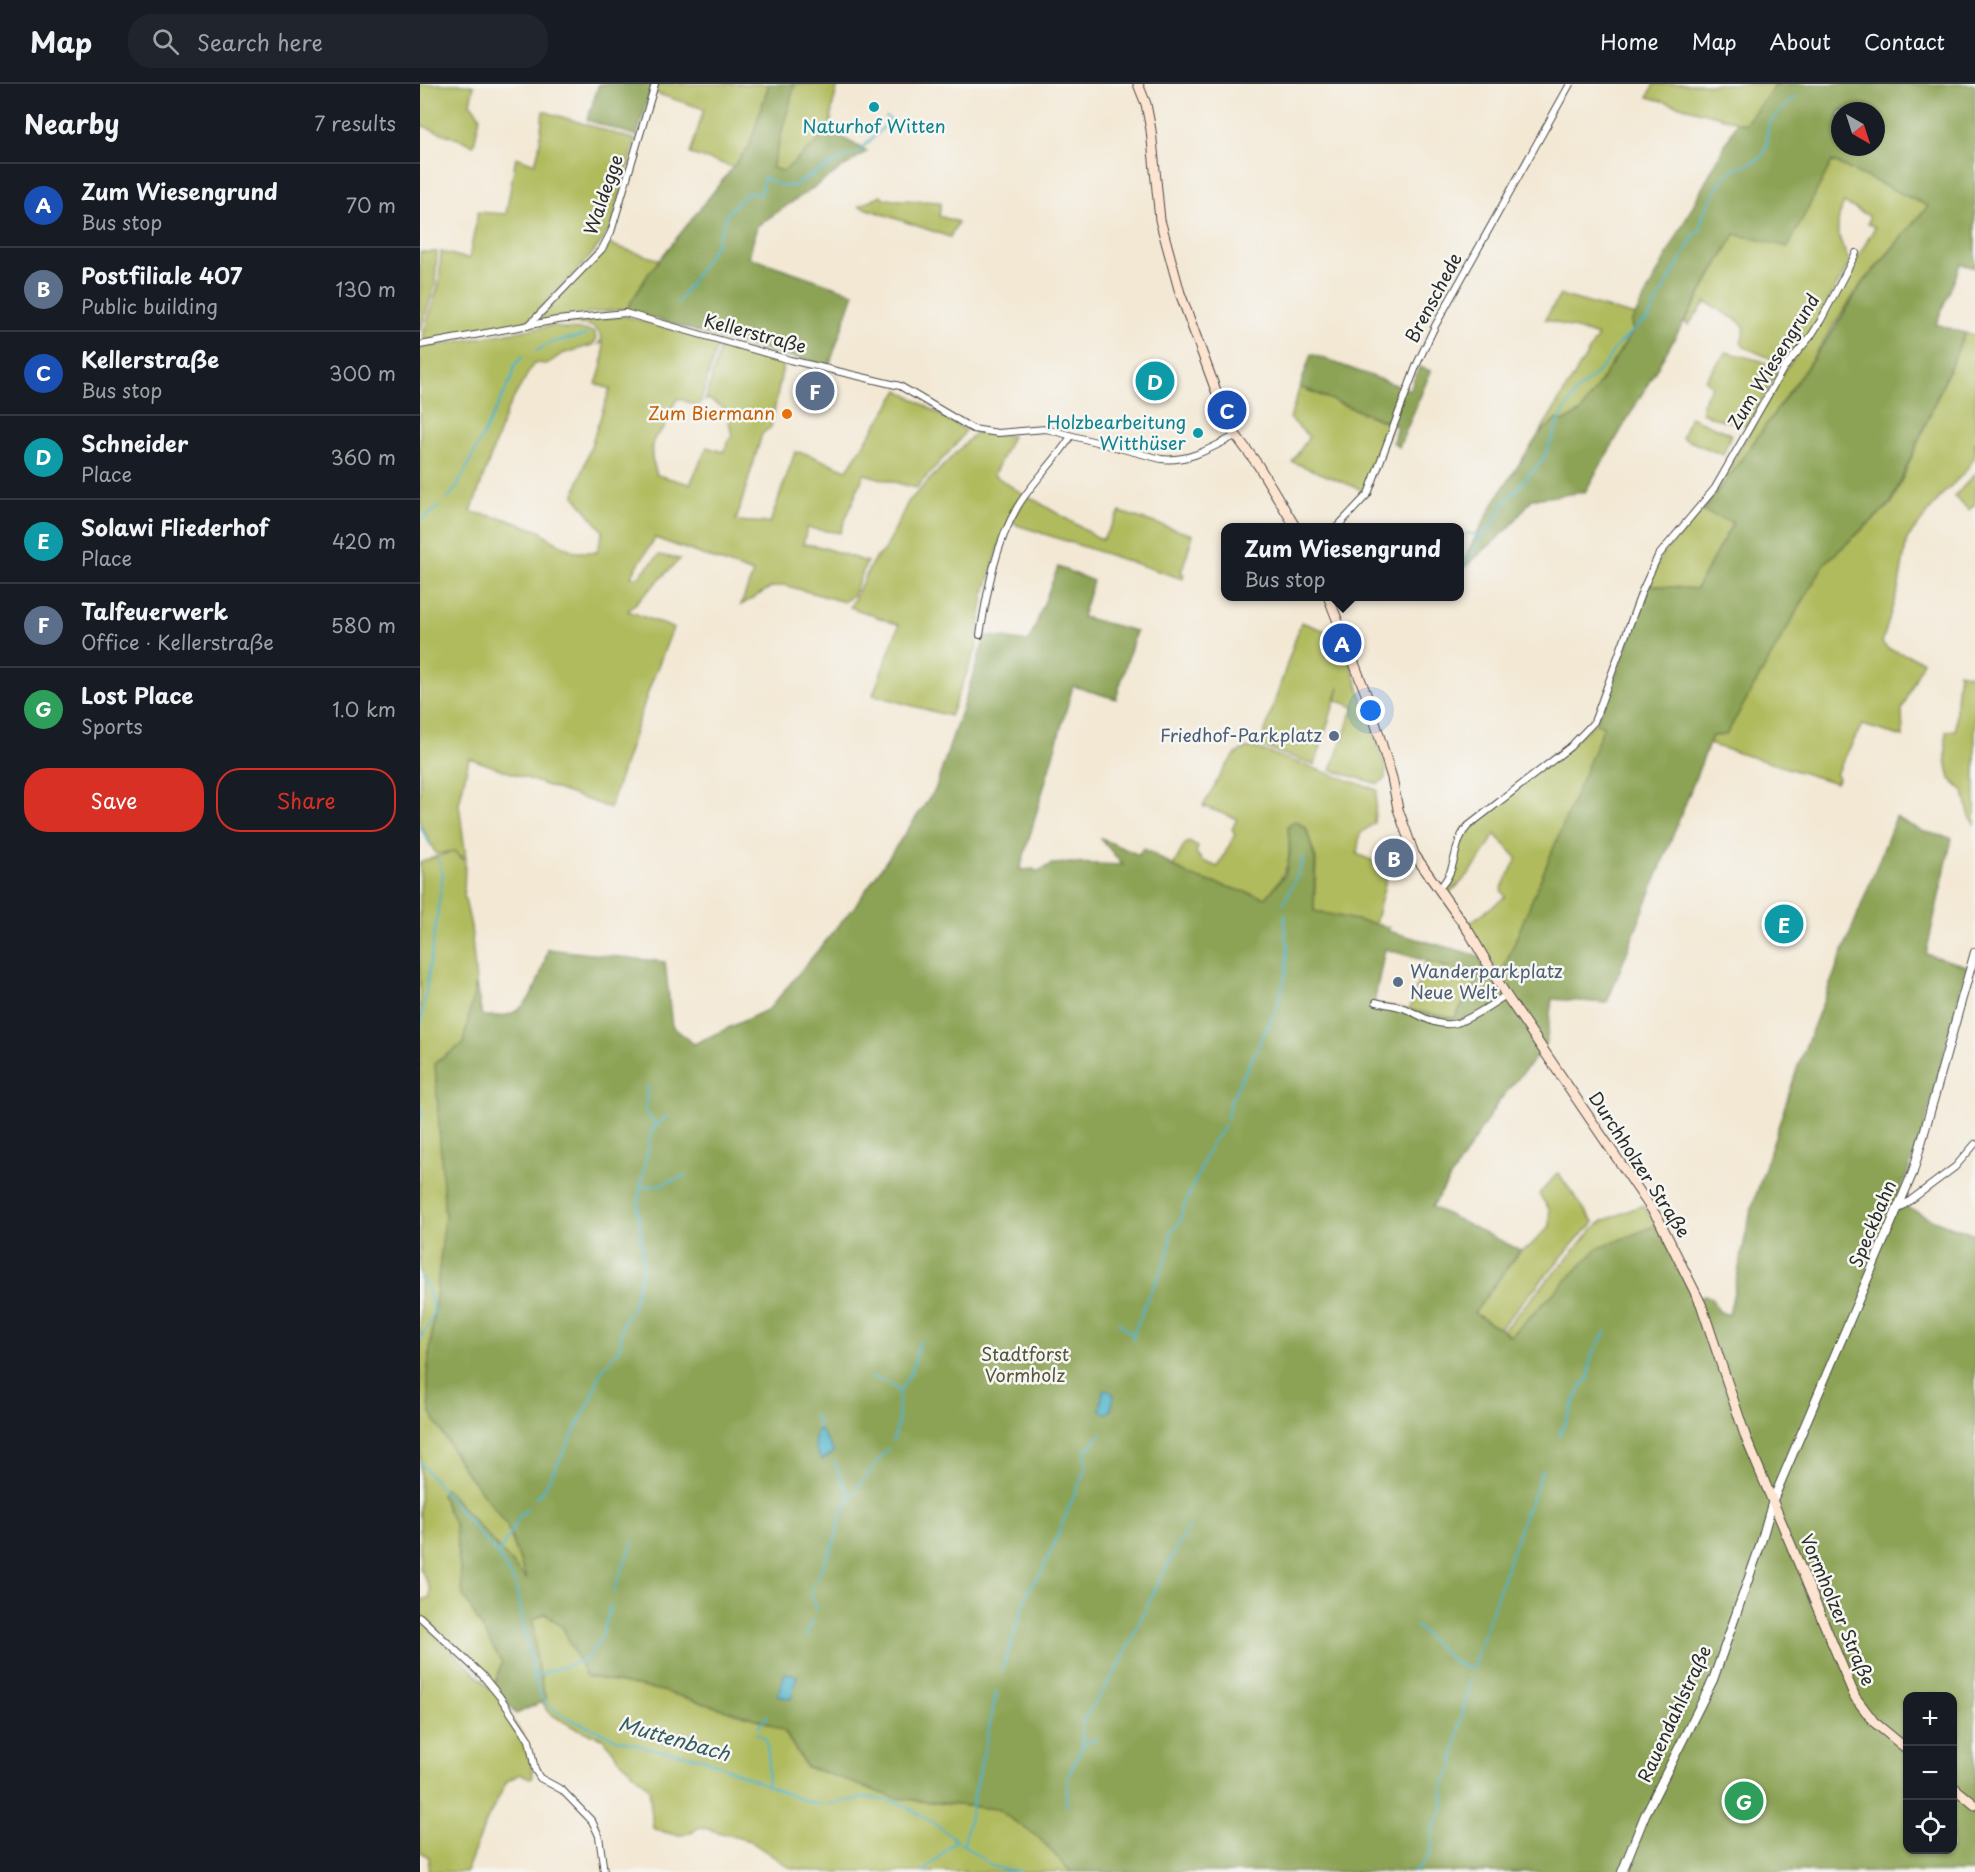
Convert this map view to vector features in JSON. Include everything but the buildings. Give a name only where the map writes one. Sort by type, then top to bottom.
[{"type":"main road","points":[[1138,84],[1146,104],[1151,130],[1160,220],[1169,259],[1221,407],[1235,436],[1258,465],[1293,523]]},
{"type":"main road","name":"Durchholzer Straße","points":[[1330,601],[1368,699],[1392,778],[1407,839],[1419,861],[1469,932],[1506,995],[1659,1220],[1701,1304],[1746,1438],[1773,1500]]},
{"type":"main road","name":"Vormholzer Straße","points":[[1773,1500],[1854,1697],[1874,1722],[1903,1746]]},
{"type":"main road","points":[[1957,1789],[1975,1805]]},
{"type":"street","name":"Waldegge","points":[[528,326],[602,249],[611,232],[655,84]]},
{"type":"street","name":"Brenschede","points":[[1341,523],[1368,494],[1417,364],[1435,326],[1570,84]]},
{"type":"street","name":"Zum Wiesengrund","points":[[1439,888],[1446,881],[1454,864],[1460,837],[1468,826],[1570,747],[1594,722],[1642,591],[1658,556],[1715,488],[1783,369],[1811,336],[1821,320],[1856,254]]},
{"type":"street","name":"Kellerstraße","points":[[420,345],[557,320],[625,313],[778,357],[900,386],[973,429],[998,433],[1046,429],[1161,459],[1176,460],[1205,451],[1235,436]]},
{"type":"street","points":[[980,635],[987,590],[1009,523],[1019,504],[1071,436]]},
{"type":"street","name":"Speckbahn","points":[[1773,1500],[1913,1172],[1975,952]]},
{"type":"street","points":[[1376,1002],[1407,1009],[1421,1018],[1440,1024],[1456,1023],[1506,995]]},
{"type":"street","points":[[1895,1212],[1955,1167],[1975,1144]]},
{"type":"street","name":"Rauendahlstraße","points":[[1623,1872],[1645,1815],[1713,1680],[1760,1546],[1773,1500]]},
{"type":"street","points":[[420,1617],[482,1675],[500,1697],[529,1740],[535,1770],[540,1778],[562,1790],[592,1821],[599,1836],[604,1872]]},
{"type":"green space","points":[[420,84],[474,86],[470,103],[480,116],[474,145],[420,125]]},
{"type":"green space","points":[[599,84],[652,84],[637,136],[587,120]]},
{"type":"green space","points":[[658,84],[769,84],[749,147],[733,167],[690,154],[704,109],[655,93]]},
{"type":"green space","points":[[769,84],[795,84],[772,168],[784,171],[830,131],[867,151],[757,226],[749,257],[854,293],[829,366],[722,339],[626,310],[649,273],[749,147]]},
{"type":"green space","points":[[795,84],[838,84],[830,131],[784,171],[772,168]]},
{"type":"green space","points":[[1654,84],[1777,84],[1745,124],[1648,97]]},
{"type":"green space","name":"Stadtforst Vormholz","points":[[1777,84],[1975,84],[1975,268],[1961,264],[1936,324],[1965,333],[1891,503],[1824,564],[1726,735],[1712,736],[1607,1003],[1552,999],[1546,1045],[1499,1101],[1432,1207],[1520,1250],[1474,1313],[1511,1336],[1597,1249],[1657,1225],[1696,1300],[1704,1296],[1711,1297],[1718,1311],[1729,1315],[1751,1210],[1799,1063],[1896,817],[1921,831],[1952,838],[1926,954],[1967,966],[1923,1131],[1897,1201],[1934,1220],[1975,1234],[1975,1872],[1071,1872],[1039,1838],[997,1809],[895,1798],[806,1766],[784,1731],[763,1721],[663,1691],[586,1676],[563,1628],[545,1613],[533,1620],[536,1658],[546,1700],[516,1714],[494,1685],[502,1663],[463,1595],[455,1526],[441,1495],[445,1488],[527,1580],[506,1523],[462,1467],[430,1412],[427,1376],[445,1217],[435,1063],[463,1044],[476,984],[482,1016],[504,1016],[526,1003],[536,986],[548,949],[665,962],[672,1026],[694,1044],[769,1009],[855,906],[935,790],[983,644],[983,635],[1029,642],[1058,567],[1093,581],[1082,617],[1136,631],[1116,699],[1073,686],[1020,870],[1034,869],[1036,872],[1052,864],[1070,863],[1123,865],[1100,838],[1139,855],[1143,848],[1190,876],[1266,898],[1285,875],[1290,854],[1288,826],[1295,821],[1306,828],[1315,859],[1314,911],[1389,927],[1388,931],[1479,956],[1486,967],[1501,975],[1604,726],[1595,723],[1624,655],[1647,585],[1696,589],[1733,523],[1702,511],[1724,484],[1835,328],[1860,287],[1928,206],[1832,161],[1788,247],[1735,234],[1585,492],[1532,499],[1510,527],[1464,568],[1464,559],[1496,499],[1539,434],[1557,419],[1563,422],[1581,412],[1633,331],[1631,323],[1737,122],[1745,124]],"holes":[[[1385,949],[1479,976],[1454,1019],[1374,1003]]]},
{"type":"green space","points":[[543,111],[636,140],[612,222],[605,237],[589,258],[529,320],[521,325],[425,341],[423,335],[439,284],[441,252],[469,259],[478,212],[506,214],[516,157],[535,164]]},
{"type":"green space","points":[[1832,161],[1928,206],[1859,287],[1806,368],[1724,484],[1705,507],[1785,370],[1822,320],[1875,227],[1868,224],[1869,216],[1844,203],[1838,233],[1850,262],[1809,335],[1802,343],[1786,336],[1774,360],[1744,347],[1741,343],[1745,328],[1740,322],[1706,302],[1688,325],[1685,322],[1735,234],[1788,247]]},
{"type":"green space","points":[[881,195],[884,199],[941,202],[939,216],[958,222],[950,237],[859,206]]},
{"type":"green space","points":[[608,244],[660,260],[627,309],[541,320],[542,315]]},
{"type":"green space","points":[[420,252],[437,252],[435,286],[420,331]]},
{"type":"green space","points":[[1560,295],[1635,316],[1631,323],[1633,331],[1581,412],[1563,422],[1557,419],[1539,434],[1598,336],[1545,319]]},
{"type":"green space","points":[[625,316],[718,343],[700,404],[697,406],[678,398],[667,415],[664,428],[655,437],[652,445],[652,458],[657,475],[690,484],[707,447],[723,452],[732,435],[726,409],[708,399],[705,401],[721,345],[784,361],[771,427],[762,434],[736,521],[770,523],[795,452],[804,453],[847,470],[899,390],[966,430],[916,488],[864,474],[840,533],[807,528],[803,544],[818,546],[867,562],[853,595],[844,602],[784,585],[770,588],[741,605],[753,573],[655,538],[631,576],[637,578],[659,555],[680,559],[628,611],[673,628],[649,689],[610,808],[469,758],[459,804],[466,859],[454,851],[436,854],[420,824],[420,348],[555,325],[564,329],[595,333],[596,340],[592,345],[562,354],[547,364],[534,363],[507,410],[471,512],[506,519],[542,532],[575,552],[597,552],[603,531],[574,496],[610,389],[596,384],[603,354],[603,343],[598,344],[602,339],[600,334],[593,327],[568,324],[569,322]]},
{"type":"green space","points":[[1965,333],[1975,335],[1975,457],[1965,472],[1942,495],[1907,539],[1899,585],[1882,643],[1887,648],[1923,661],[1902,710],[1903,737],[1862,725],[1836,774],[1838,779],[1836,783],[1709,744],[1712,736],[1726,735],[1824,564],[1892,503]]},
{"type":"green space","points":[[1786,336],[1802,343],[1784,366],[1774,360]]},
{"type":"green space","points":[[1726,352],[1762,361],[1778,370],[1748,426],[1711,417],[1702,412],[1702,404],[1712,386],[1705,380]]},
{"type":"green space","points":[[1311,354],[1410,390],[1419,367],[1431,371],[1399,447],[1393,442],[1397,426],[1300,387]]},
{"type":"green space","points":[[1300,387],[1392,425],[1365,491],[1292,462],[1309,437],[1290,418]]},
{"type":"green space","points":[[1690,417],[1731,434],[1723,455],[1682,438]]},
{"type":"green space","points":[[976,432],[1012,436],[994,475],[1024,495],[1004,531],[984,595],[976,649],[950,716],[873,695],[899,625],[850,607],[873,561],[885,550],[908,502]]},
{"type":"green space","points":[[1975,474],[1975,504],[1969,510],[1954,497]]},
{"type":"green space","points":[[1028,496],[1102,540],[1120,512],[1193,535],[1181,573],[1184,574],[1183,579],[1017,525],[1013,517]]},
{"type":"green space","points":[[1703,510],[1733,522],[1696,589],[1647,585],[1661,556]]},
{"type":"green space","points":[[1301,622],[1331,633],[1337,640],[1342,638],[1386,768],[1385,779],[1378,784],[1331,770],[1354,707],[1336,700],[1339,687],[1315,765],[1260,746]]},
{"type":"green space","points":[[1959,672],[1975,676],[1975,825],[1969,814],[1964,792],[1950,779],[1946,760],[1946,731],[1956,730]]},
{"type":"green space","points":[[1595,723],[1605,726],[1501,975],[1468,924],[1505,897],[1501,890],[1517,858],[1495,834],[1474,867],[1448,894],[1445,891],[1465,831]]},
{"type":"green space","points":[[1247,748],[1255,748],[1377,790],[1374,823],[1360,834],[1357,854],[1389,868],[1375,924],[1314,911],[1316,859],[1306,828],[1295,821],[1288,826],[1289,858],[1287,865],[1266,898],[1190,876],[1173,866],[1185,844],[1189,842],[1198,847],[1196,853],[1203,861],[1218,867],[1235,834],[1232,829],[1237,819],[1203,806],[1234,756]]},
{"type":"green space","points":[[454,851],[465,861],[464,895],[471,926],[476,984],[463,1044],[435,1063],[445,1217],[427,1376],[430,1412],[462,1467],[506,1523],[528,1583],[445,1488],[441,1495],[455,1526],[463,1595],[502,1663],[494,1685],[420,1614],[420,1601],[430,1597],[430,1589],[420,1568],[420,862]]},
{"type":"green space","points":[[1426,961],[1480,977],[1454,1018],[1409,1010]]},
{"type":"green space","points":[[1558,1173],[1594,1223],[1499,1329],[1474,1313],[1520,1251],[1529,1247],[1550,1226],[1549,1209],[1539,1194]]},
{"type":"green space","points":[[1643,1205],[1657,1225],[1598,1249],[1511,1336],[1502,1331],[1594,1228],[1603,1221]]},
{"type":"green space","points":[[545,1614],[563,1628],[586,1676],[663,1691],[763,1721],[784,1731],[806,1767],[917,1801],[997,1809],[1039,1838],[1071,1872],[818,1872],[789,1867],[750,1841],[700,1827],[682,1835],[666,1833],[653,1828],[649,1788],[618,1758],[604,1739],[573,1727],[552,1715],[544,1705],[527,1693],[534,1633],[533,1620]]},
{"type":"green space","points":[[420,1619],[493,1691],[527,1742],[533,1776],[531,1778],[520,1774],[507,1781],[486,1822],[466,1872],[428,1872],[429,1857],[420,1852]]},
{"type":"water","points":[[1107,1389],[1114,1395],[1111,1410],[1106,1414],[1100,1410],[1103,1390]]},
{"type":"water","points":[[819,1428],[834,1452],[822,1460],[815,1444]]},
{"type":"water","points":[[785,1673],[797,1675],[791,1699],[778,1695]]},
{"type":"waterway","points":[[1464,564],[1477,548],[1479,538],[1490,528],[1505,502],[1543,460],[1561,417],[1577,391],[1604,366],[1615,348],[1647,320],[1694,235],[1701,229],[1703,215],[1723,179],[1730,172],[1756,161],[1763,155],[1769,123],[1795,97]]},
{"type":"waterway","points":[[855,152],[858,152],[891,120],[886,117]]},
{"type":"waterway","points":[[677,304],[716,244],[728,212],[748,193],[760,195],[764,177],[777,184],[792,186],[850,154]]},
{"type":"waterway","points":[[536,351],[553,342],[587,335]]},
{"type":"waterway","points":[[447,499],[457,487],[513,375],[514,366],[523,356]]},
{"type":"waterway","points":[[420,521],[439,507]]},
{"type":"waterway","points":[[1464,536],[1467,533],[1480,536]]},
{"type":"waterway","name":"Muttenbach","points":[[420,827],[430,844]]},
{"type":"waterway","points":[[1283,904],[1299,872],[1303,857]]},
{"type":"waterway","name":"Muttenbach","points":[[420,1032],[443,874],[438,859]]},
{"type":"waterway","points":[[1227,1119],[1230,1102],[1277,1008],[1286,974],[1288,944],[1285,936],[1285,914]]},
{"type":"waterway","points":[[536,1497],[543,1491],[592,1398],[600,1373],[620,1347],[622,1324],[632,1308],[643,1266],[638,1209],[640,1188],[652,1130],[656,1126],[645,1110],[648,1086]]},
{"type":"waterway","name":"Muttenbach","points":[[420,1105],[422,1113],[420,1124]]},
{"type":"waterway","points":[[656,1126],[667,1116]]},
{"type":"waterway","points":[[1133,1340],[1134,1331],[1145,1303],[1166,1259],[1170,1232],[1180,1222],[1183,1209],[1211,1144],[1225,1125]]},
{"type":"waterway","points":[[642,1187],[659,1185],[685,1176]]},
{"type":"waterway","name":"Muttenbach","points":[[420,1274],[428,1288],[433,1307],[430,1321],[420,1339]]},
{"type":"waterway","points":[[1119,1323],[1132,1334]]},
{"type":"waterway","points":[[1559,1436],[1582,1385],[1589,1378],[1591,1357],[1606,1331]]},
{"type":"waterway","points":[[893,1441],[898,1424],[899,1392],[912,1371],[920,1341]]},
{"type":"waterway","points":[[872,1377],[890,1383],[898,1391]]},
{"type":"waterway","points":[[814,1414],[819,1428]]},
{"type":"waterway","points":[[1002,1671],[1029,1589],[1043,1570],[1086,1467],[1085,1449],[1091,1447],[1101,1433]]},
{"type":"waterway","points":[[816,1611],[811,1595],[812,1588],[834,1543],[841,1516],[851,1496],[888,1448]]},
{"type":"waterway","points":[[834,1461],[851,1496]]},
{"type":"waterway","name":"Muttenbach","points":[[420,1463],[498,1555],[515,1583],[534,1676],[539,1692],[548,1706],[570,1719],[619,1740],[652,1749],[702,1758],[795,1797],[814,1804],[822,1804]]},
{"type":"waterway","points":[[1416,1626],[1455,1663],[1472,1670],[1525,1513],[1542,1470]]},
{"type":"waterway","points":[[498,1555],[521,1514],[528,1508]]},
{"type":"waterway","points":[[1066,1806],[1068,1776],[1082,1748],[1082,1722],[1119,1666],[1156,1587],[1190,1524]]},
{"type":"waterway","points":[[613,1593],[633,1542]]},
{"type":"waterway","points":[[534,1676],[586,1659],[601,1639],[611,1605]]},
{"type":"waterway","points":[[806,1637],[812,1620]]},
{"type":"waterway","points":[[1414,1872],[1427,1859],[1431,1851],[1433,1828],[1444,1808],[1442,1786],[1454,1765],[1454,1752],[1470,1680]]},
{"type":"waterway","points":[[964,1843],[997,1691]]},
{"type":"waterway","points":[[758,1726],[768,1715]]},
{"type":"waterway","points":[[756,1733],[766,1739],[769,1761],[767,1785]]},
{"type":"waterway","points":[[1083,1745],[1097,1738]]},
{"type":"waterway","name":"Muttenbach","points":[[829,1804],[868,1797],[900,1803],[932,1822],[993,1867],[1020,1872]]},
{"type":"waterway","points":[[924,1872],[956,1840]]},
{"type":"place","name":"Naturhof Witten","points":[[874,107]]},
{"type":"place","name":"Schneider","points":[[1155,381]]},
{"type":"place","name":"Talfeuerwerk","points":[[815,391]]},
{"type":"place","name":"Kellerstraße","points":[[1227,410]]},
{"type":"place","name":"Zum Biermann","points":[[787,414]]},
{"type":"place","name":"Holzbearbeitung Witthüser","points":[[1198,433]]},
{"type":"place","name":"Zum Wiesengrund","points":[[1342,643]]},
{"type":"place","name":"Friedhof-Parkplatz","points":[[1334,736]]},
{"type":"place","name":"Postfiliale 407","points":[[1394,858]]},
{"type":"place","name":"Solawi Fliederhof","points":[[1784,924]]},
{"type":"place","name":"Wanderparkplatz Neue Welt","points":[[1398,982]]},
{"type":"place","name":"Lost Place","points":[[1744,1801]]}]
